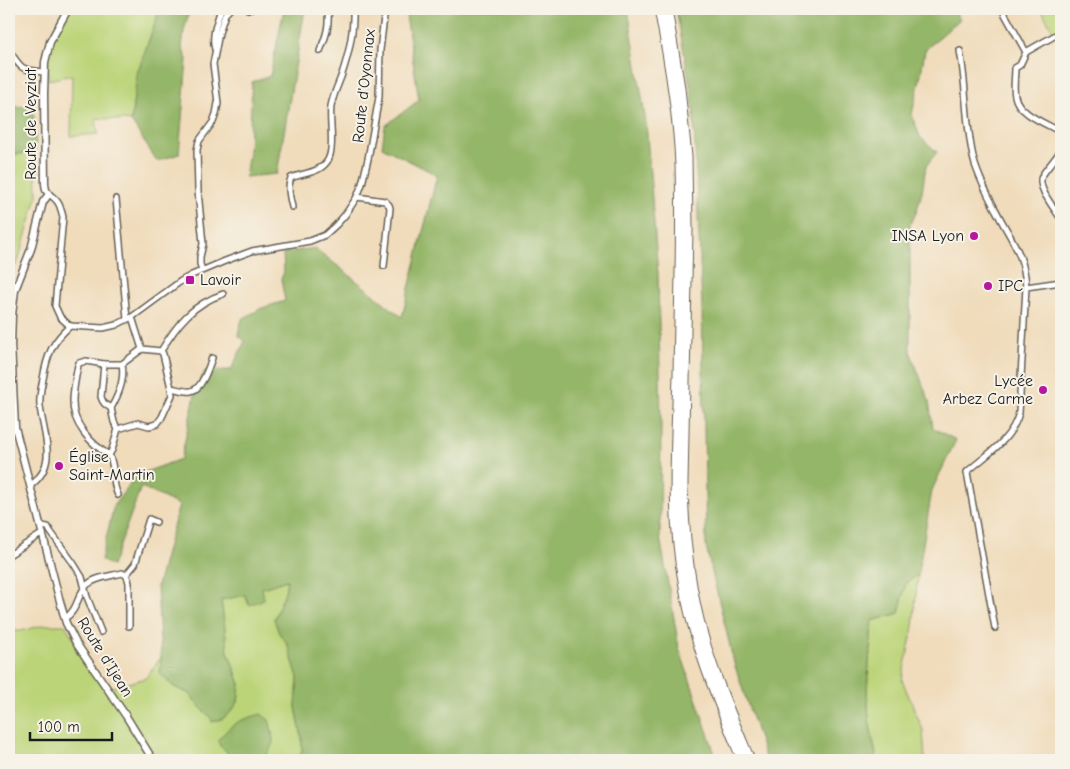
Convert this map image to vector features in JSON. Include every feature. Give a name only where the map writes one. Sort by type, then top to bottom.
[{"type":"highway","points":[[659,9],[673,91],[680,164],[676,477],[679,556],[688,609],[701,656],[742,760]]},
{"type":"highway","points":[[667,9],[685,126],[687,167],[688,229],[683,498],[687,558],[693,597],[708,654],[750,760]]},
{"type":"street","points":[[9,12],[13,9]]},
{"type":"street","name":"Route de Veyziat","points":[[42,529],[15,427],[11,344],[12,315],[16,290],[31,249],[43,202],[49,194],[45,184],[44,72],[49,44],[68,9]]},
{"type":"street","points":[[215,49],[213,42],[221,9]]},
{"type":"street","points":[[202,270],[200,257],[203,244],[198,191],[197,150],[199,140],[216,114],[218,103],[213,64],[215,49],[225,14],[230,9]]},
{"type":"street","points":[[320,51],[327,34],[329,22],[328,9]]},
{"type":"street","points":[[292,207],[289,182],[291,178],[316,171],[329,160],[331,107],[351,46],[354,9]]},
{"type":"street","name":"Route d'Oyonnax","points":[[70,326],[103,328],[116,325],[130,318],[181,281],[202,270],[252,251],[318,239],[336,225],[357,197],[362,184],[377,111],[384,9]]},
{"type":"street","points":[[1002,9],[1026,52]]},
{"type":"street","points":[[1061,32],[1026,52],[1020,65],[1016,68],[1014,96],[1025,112],[1061,132]]},
{"type":"street","points":[[9,50],[21,68],[44,72]]},
{"type":"street","points":[[960,51],[974,161],[990,200],[1020,253],[1024,266],[1026,286],[1019,413],[1017,420],[1005,440],[967,472],[995,628]]},
{"type":"street","points":[[1061,152],[1042,175],[1040,182],[1042,188],[1059,211],[1061,219]]},
{"type":"street","points":[[31,485],[38,480],[47,458],[48,447],[40,407],[45,363],[51,348],[60,335],[70,326],[60,316],[55,306],[63,217],[60,205],[49,194]]},
{"type":"street","points":[[357,197],[385,201],[390,205],[384,266]]},
{"type":"street","points":[[116,199],[130,318],[142,349]]},
{"type":"street","points":[[1026,286],[1061,282]]},
{"type":"street","points":[[161,351],[181,321],[198,306],[211,298],[223,294]]},
{"type":"street","points":[[118,494],[114,488],[112,460],[109,455],[100,450],[84,434],[76,418],[73,401],[79,363],[86,361],[122,364],[142,349],[161,351]]},
{"type":"street","points":[[118,429],[138,424],[149,426],[157,424],[162,417],[172,395],[161,351]]},
{"type":"street","points":[[171,388],[191,392],[196,390],[208,372],[212,358]]},
{"type":"street","points":[[104,364],[101,397],[102,401],[111,408]]},
{"type":"street","points":[[109,455],[118,429],[114,422],[111,408],[120,389],[122,364]]},
{"type":"street","points":[[126,576],[135,564],[149,520],[156,522]]},
{"type":"street","points":[[9,554],[42,529],[48,527],[82,577],[87,597],[101,632]]},
{"type":"street","name":"Route d'Ijean","points":[[42,529],[65,618],[76,643],[126,716],[153,760]]},
{"type":"street","points":[[65,618],[71,614],[85,587],[94,580],[122,573],[126,576],[129,583],[129,626]]},
{"type":"green space","points":[[67,9],[160,9],[137,74],[131,121],[96,118],[98,134],[71,136],[72,75],[49,80],[44,51],[55,27]]},
{"type":"green space","points":[[160,9],[190,9],[184,30],[182,48],[187,59],[179,154],[157,161],[131,121],[137,74]]},
{"type":"green space","points":[[284,9],[305,9],[277,174],[245,177],[249,152],[252,82],[270,76]]},
{"type":"green space","points":[[405,9],[628,9],[646,123],[658,274],[661,423],[660,537],[679,648],[717,760],[296,760],[302,752],[302,739],[296,707],[298,677],[287,643],[279,633],[274,619],[285,592],[287,580],[262,588],[264,599],[249,605],[245,595],[221,600],[228,652],[240,684],[238,702],[231,712],[222,719],[212,722],[211,718],[190,694],[174,687],[160,674],[161,657],[157,586],[179,505],[141,487],[112,566],[101,560],[114,505],[137,475],[181,459],[196,390],[205,371],[231,370],[245,341],[238,335],[242,319],[262,308],[285,301],[281,279],[284,272],[283,253],[315,248],[402,317],[437,175],[382,147],[385,126],[419,100]]},
{"type":"green space","points":[[676,9],[953,9],[960,19],[925,50],[912,114],[920,137],[937,152],[926,166],[922,192],[916,213],[910,224],[910,351],[929,401],[933,428],[956,440],[932,490],[918,575],[906,583],[899,613],[872,621],[867,691],[869,720],[877,760],[766,760],[734,663],[706,547],[702,305],[693,102]]},
{"type":"green space","points":[[1041,9],[1061,9],[1061,28],[1054,33]]},
{"type":"green space","points":[[9,106],[32,107],[35,123],[36,153],[15,154],[9,162]]},
{"type":"green space","points":[[36,153],[37,197],[17,265],[9,265],[9,162],[14,154]]},
{"type":"green space","points":[[918,575],[913,627],[902,680],[923,730],[925,760],[877,760],[869,720],[867,691],[872,621],[899,613],[906,583]]},
{"type":"green space","points":[[287,580],[285,592],[274,619],[279,633],[287,643],[298,677],[296,707],[302,739],[302,752],[296,760],[9,760],[9,631],[21,631],[43,625],[65,625],[106,689],[146,678],[161,657],[160,674],[174,687],[190,694],[213,722],[222,719],[231,712],[238,702],[240,684],[228,652],[221,600],[245,595],[249,605],[262,588]]},
{"type":"green space","points":[[261,714],[269,720],[272,731],[273,742],[269,752],[260,760],[231,760],[226,751],[220,746],[218,740],[237,723]]},
{"type":"place","name":"INSA Lyon","points":[[974,236]]},
{"type":"place","name":"Lavoir","points":[[190,280]]},
{"type":"place","name":"IPC","points":[[988,286]]},
{"type":"place","name":"Lycée Arbez Carme","points":[[1043,390]]},
{"type":"place","name":"Église Saint-Martin","points":[[59,466]]}]
